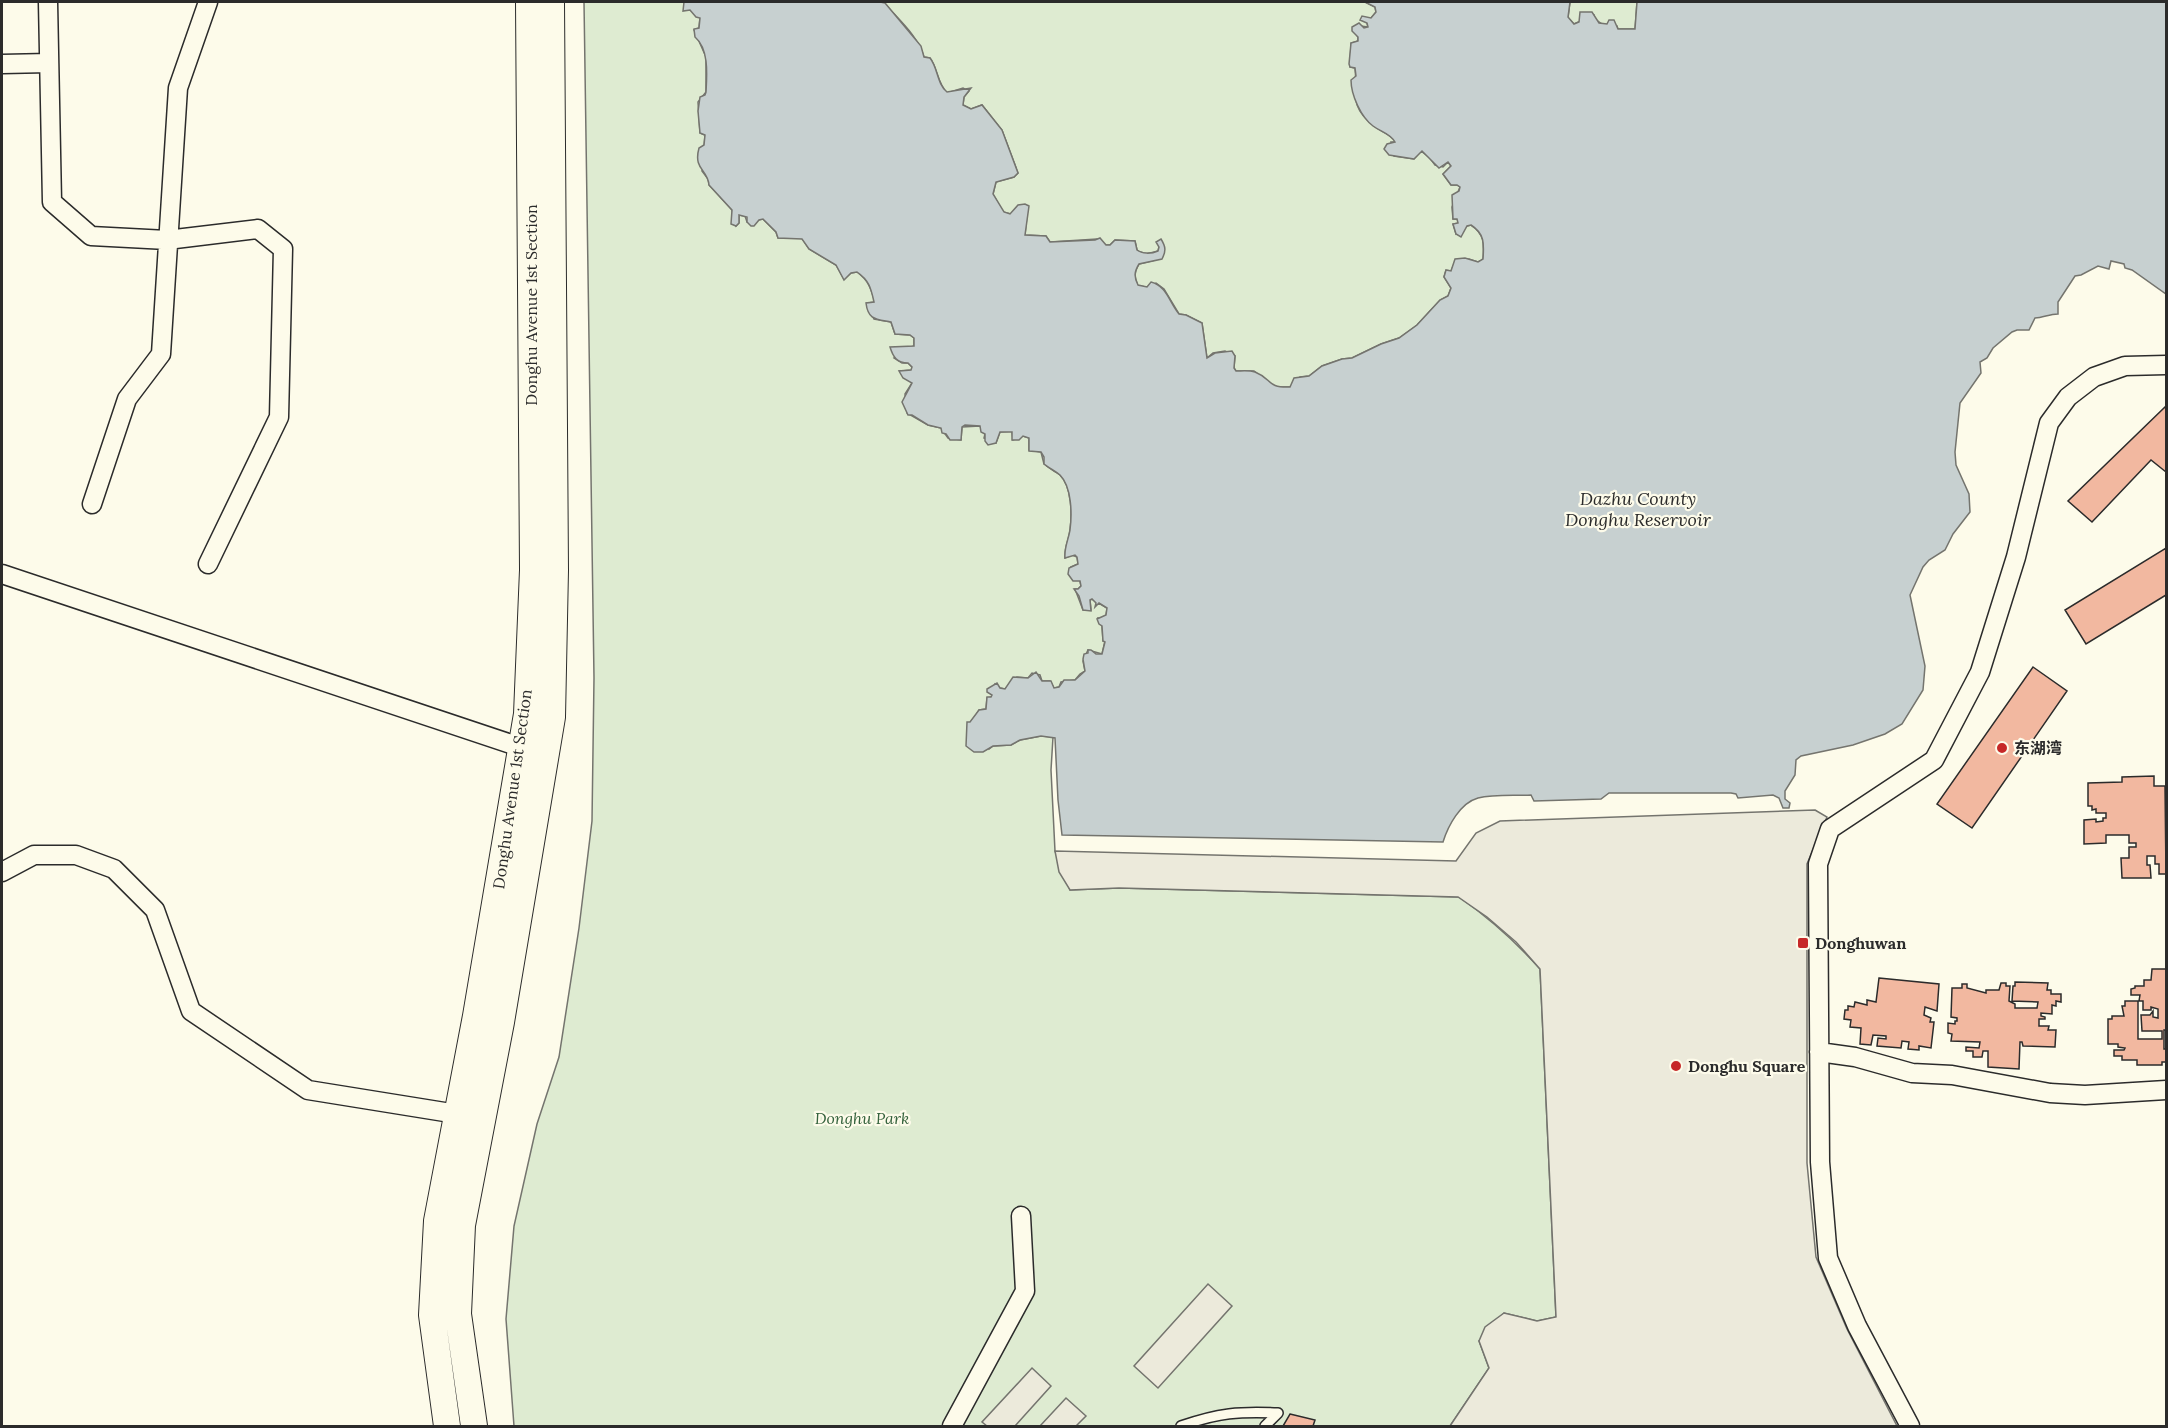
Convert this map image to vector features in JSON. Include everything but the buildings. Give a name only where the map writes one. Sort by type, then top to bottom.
[{"type":"main road","name":"Donghu Avenue 1st Section","points":[[447,1426],[432,1315],[437,1221],[486,959],[527,714],[533,570],[529,2]]},
{"type":"main road","name":"Donghu Avenue 1st Section","points":[[474,1426],[458,1314],[462,1225],[505,999],[552,717],[555,570],[551,2]]},
{"type":"street","points":[[48,2],[52,201],[91,236],[167,240],[258,229],[283,249],[279,417],[208,564]]},
{"type":"street","points":[[92,504],[128,399],[160,354],[178,88],[208,2]]},
{"type":"street","points":[[2,64],[49,63]]},
{"type":"street","points":[[1910,1426],[1857,1326],[1828,1258],[1820,1162],[1818,864],[1830,829],[1934,760],[1980,672],[2016,557],[2049,423],[2068,397],[2094,377],[2125,366],[2166,365]]},
{"type":"street","points":[[2,574],[545,755]]},
{"type":"street","points":[[2,872],[34,855],[76,855],[114,869],[155,910],[191,1011],[308,1090],[457,1114]]},
{"type":"street","points":[[1819,1052],[1855,1058],[1912,1073],[1952,1075],[2050,1093],[2085,1095],[2166,1089]]},
{"type":"street","points":[[952,1426],[1025,1291],[1021,1216]]},
{"type":"lane","points":[[1182,1426],[1207,1417],[1235,1412],[1278,1413],[1265,1426]]},
{"type":"green space","name":"Donghu Park","points":[[584,2],[684,2],[700,17],[699,28],[694,30],[706,57],[706,92],[698,102],[700,133],[705,135],[702,171],[709,185],[732,210],[736,226],[739,223],[739,215],[745,216],[747,222],[763,219],[776,232],[778,238],[802,238],[809,249],[836,265],[844,279],[851,273],[857,272],[867,282],[875,302],[867,303],[874,319],[891,322],[895,334],[910,335],[914,338],[914,346],[907,348],[894,358],[912,367],[912,370],[900,371],[912,383],[905,394],[907,413],[928,425],[941,428],[948,438],[961,440],[962,427],[980,426],[985,434],[984,438],[996,443],[1000,432],[1012,431],[1013,440],[1023,436],[1029,438],[1029,450],[1041,452],[1044,464],[1064,480],[1069,493],[1071,509],[1065,558],[1072,555],[1077,557],[1078,564],[1071,567],[1080,581],[1081,586],[1075,589],[1083,610],[1091,610],[1090,600],[1092,599],[1107,608],[1106,615],[1098,618],[1102,626],[1103,641],[1105,641],[1102,654],[1088,650],[1083,661],[1085,671],[1075,680],[1061,682],[1059,687],[1054,688],[1050,681],[1042,681],[1040,675],[1032,673],[1028,678],[1017,677],[1005,689],[995,684],[992,697],[987,698],[986,709],[979,710],[975,717],[989,749],[993,746],[1011,745],[1020,740],[1041,736],[1053,737],[1051,770],[1055,851],[1070,890],[1119,888],[1459,897],[1501,930],[1540,969],[1556,1317],[1537,1321],[1504,1313],[1479,1341],[1489,1368],[1450,1426],[514,1426],[506,1319],[514,1226],[537,1124],[559,1057],[579,928],[592,821],[594,678]]},
{"type":"green space","points":[[880,2],[1365,2],[1375,7],[1376,12],[1367,23],[1368,27],[1361,26],[1356,34],[1358,41],[1351,43],[1350,67],[1355,68],[1357,105],[1365,118],[1396,142],[1391,142],[1394,156],[1414,159],[1421,151],[1435,165],[1443,167],[1448,162],[1451,166],[1443,174],[1451,185],[1460,187],[1452,207],[1453,219],[1457,219],[1459,223],[1453,224],[1456,234],[1467,226],[1471,225],[1476,228],[1483,240],[1483,260],[1478,262],[1469,259],[1454,264],[1451,271],[1446,270],[1444,277],[1451,288],[1448,296],[1440,300],[1417,325],[1399,338],[1352,358],[1322,366],[1309,376],[1300,377],[1290,387],[1274,387],[1254,371],[1236,371],[1235,356],[1225,351],[1213,353],[1207,358],[1202,323],[1179,314],[1164,289],[1156,283],[1147,287],[1138,286],[1135,275],[1137,267],[1139,264],[1156,260],[1159,247],[1158,251],[1147,253],[1137,250],[1135,241],[1115,240],[1110,245],[1097,239],[1050,242],[1046,236],[1025,235],[1028,206],[1011,214],[1003,212],[993,194],[996,182],[1014,177],[1018,173],[1002,130],[982,105],[971,109],[963,105],[964,97],[969,91],[963,88],[947,93],[941,85],[930,58],[924,57],[908,29],[885,4]]},
{"type":"green space","points":[[1570,2],[1637,2],[1635,29],[1618,29],[1617,26],[1602,24],[1595,19],[1594,15],[1574,24],[1568,18]]},
{"type":"shaded area","name":"Donghu Square","points":[[1815,810],[1827,817],[1807,864],[1807,1163],[1816,1257],[1847,1329],[1897,1426],[1450,1426],[1489,1368],[1479,1341],[1485,1327],[1504,1313],[1537,1321],[1556,1317],[1540,969],[1516,942],[1487,917],[1458,897],[1119,888],[1070,890],[1059,872],[1055,851],[1456,861],[1476,833],[1500,821]]},
{"type":"shaded area","points":[[1208,1284],[1232,1306],[1158,1388],[1134,1366]]},
{"type":"shaded area","points":[[1032,1368],[1051,1386],[1015,1426],[987,1426],[982,1422]]},
{"type":"shaded area","points":[[1066,1398],[1086,1416],[1076,1426],[1040,1426]]},
{"type":"water","name":"Dazhu County Donghu Reservoir","points":[[684,2],[885,3],[921,46],[924,57],[930,58],[944,89],[947,92],[971,88],[964,97],[963,105],[971,109],[982,105],[1002,130],[1018,173],[1014,177],[996,182],[993,194],[1004,212],[1010,214],[1018,205],[1029,206],[1025,235],[1046,236],[1050,242],[1100,238],[1106,245],[1110,245],[1115,240],[1135,241],[1137,250],[1147,253],[1158,251],[1159,247],[1156,242],[1161,239],[1165,249],[1162,259],[1139,264],[1135,274],[1138,285],[1147,287],[1151,282],[1156,284],[1161,287],[1179,314],[1202,323],[1207,358],[1215,353],[1232,351],[1235,356],[1236,371],[1255,372],[1265,377],[1273,385],[1290,387],[1294,378],[1309,376],[1322,366],[1352,358],[1399,338],[1417,325],[1440,300],[1448,296],[1451,288],[1444,277],[1446,270],[1451,271],[1455,259],[1465,258],[1478,262],[1483,259],[1483,240],[1476,228],[1471,225],[1467,226],[1461,237],[1456,234],[1453,224],[1458,223],[1457,219],[1453,219],[1452,195],[1459,191],[1460,187],[1451,185],[1443,174],[1451,166],[1448,162],[1439,168],[1422,151],[1414,159],[1389,155],[1384,149],[1387,144],[1395,142],[1364,117],[1358,105],[1351,80],[1356,76],[1355,68],[1350,67],[1349,64],[1351,43],[1358,41],[1352,27],[1359,23],[1364,28],[1368,27],[1367,23],[1360,20],[1362,16],[1371,18],[1376,12],[1375,7],[1365,2],[1570,2],[1568,17],[1574,24],[1579,22],[1580,12],[1592,12],[1599,23],[1607,24],[1609,20],[1614,20],[1618,29],[1635,29],[1637,2],[2166,2],[2166,294],[2132,270],[2125,268],[2124,264],[2111,261],[2109,269],[2098,266],[2075,276],[2058,302],[2058,314],[2035,318],[2029,330],[2012,332],[1993,348],[1987,358],[1980,362],[1981,373],[1960,403],[1955,452],[1956,465],[1969,494],[1970,512],[1953,534],[1945,550],[1929,560],[1923,567],[1910,595],[1925,666],[1923,690],[1902,724],[1885,734],[1853,745],[1801,756],[1796,760],[1795,775],[1785,791],[1785,799],[1790,803],[1789,808],[1783,808],[1779,798],[1773,795],[1738,798],[1736,794],[1731,793],[1609,793],[1601,799],[1534,801],[1531,795],[1498,796],[1478,798],[1460,810],[1443,842],[1062,835],[1055,738],[1041,736],[1020,740],[1011,745],[993,746],[983,752],[974,752],[966,746],[967,722],[970,722],[979,710],[986,709],[987,697],[992,695],[987,692],[987,689],[997,683],[1000,688],[1005,689],[1013,677],[1028,678],[1036,672],[1042,681],[1051,681],[1054,688],[1059,687],[1064,680],[1075,680],[1085,671],[1083,659],[1088,650],[1102,654],[1105,642],[1102,626],[1097,619],[1106,615],[1107,608],[1099,603],[1095,607],[1096,603],[1092,599],[1090,600],[1091,611],[1083,610],[1079,596],[1074,589],[1081,586],[1080,581],[1073,581],[1068,574],[1069,568],[1078,564],[1075,555],[1065,558],[1071,517],[1070,501],[1064,480],[1044,464],[1041,452],[1029,451],[1029,438],[1023,436],[1019,440],[1012,440],[1012,432],[1000,432],[996,443],[988,445],[980,426],[965,425],[962,427],[961,440],[950,440],[946,434],[942,433],[941,428],[928,425],[908,415],[902,402],[912,383],[903,378],[899,371],[911,370],[912,367],[896,359],[890,347],[914,346],[914,338],[910,335],[895,334],[891,322],[871,316],[866,303],[874,302],[867,281],[857,272],[851,273],[844,280],[836,265],[809,249],[802,239],[778,238],[776,232],[763,219],[751,226],[747,222],[747,217],[739,215],[739,223],[736,226],[731,224],[732,210],[709,185],[698,161],[699,148],[704,145],[705,135],[700,133],[698,111],[700,97],[706,92],[706,62],[703,48],[695,37],[694,29],[699,28],[700,18],[690,10],[683,11]]},
{"type":"place","name":"东湖湾","points":[[2002,748]]},
{"type":"place","name":"Donghuwan","points":[[1803,943]]},
{"type":"place","name":"Donghu Square","points":[[1676,1066]]}]
